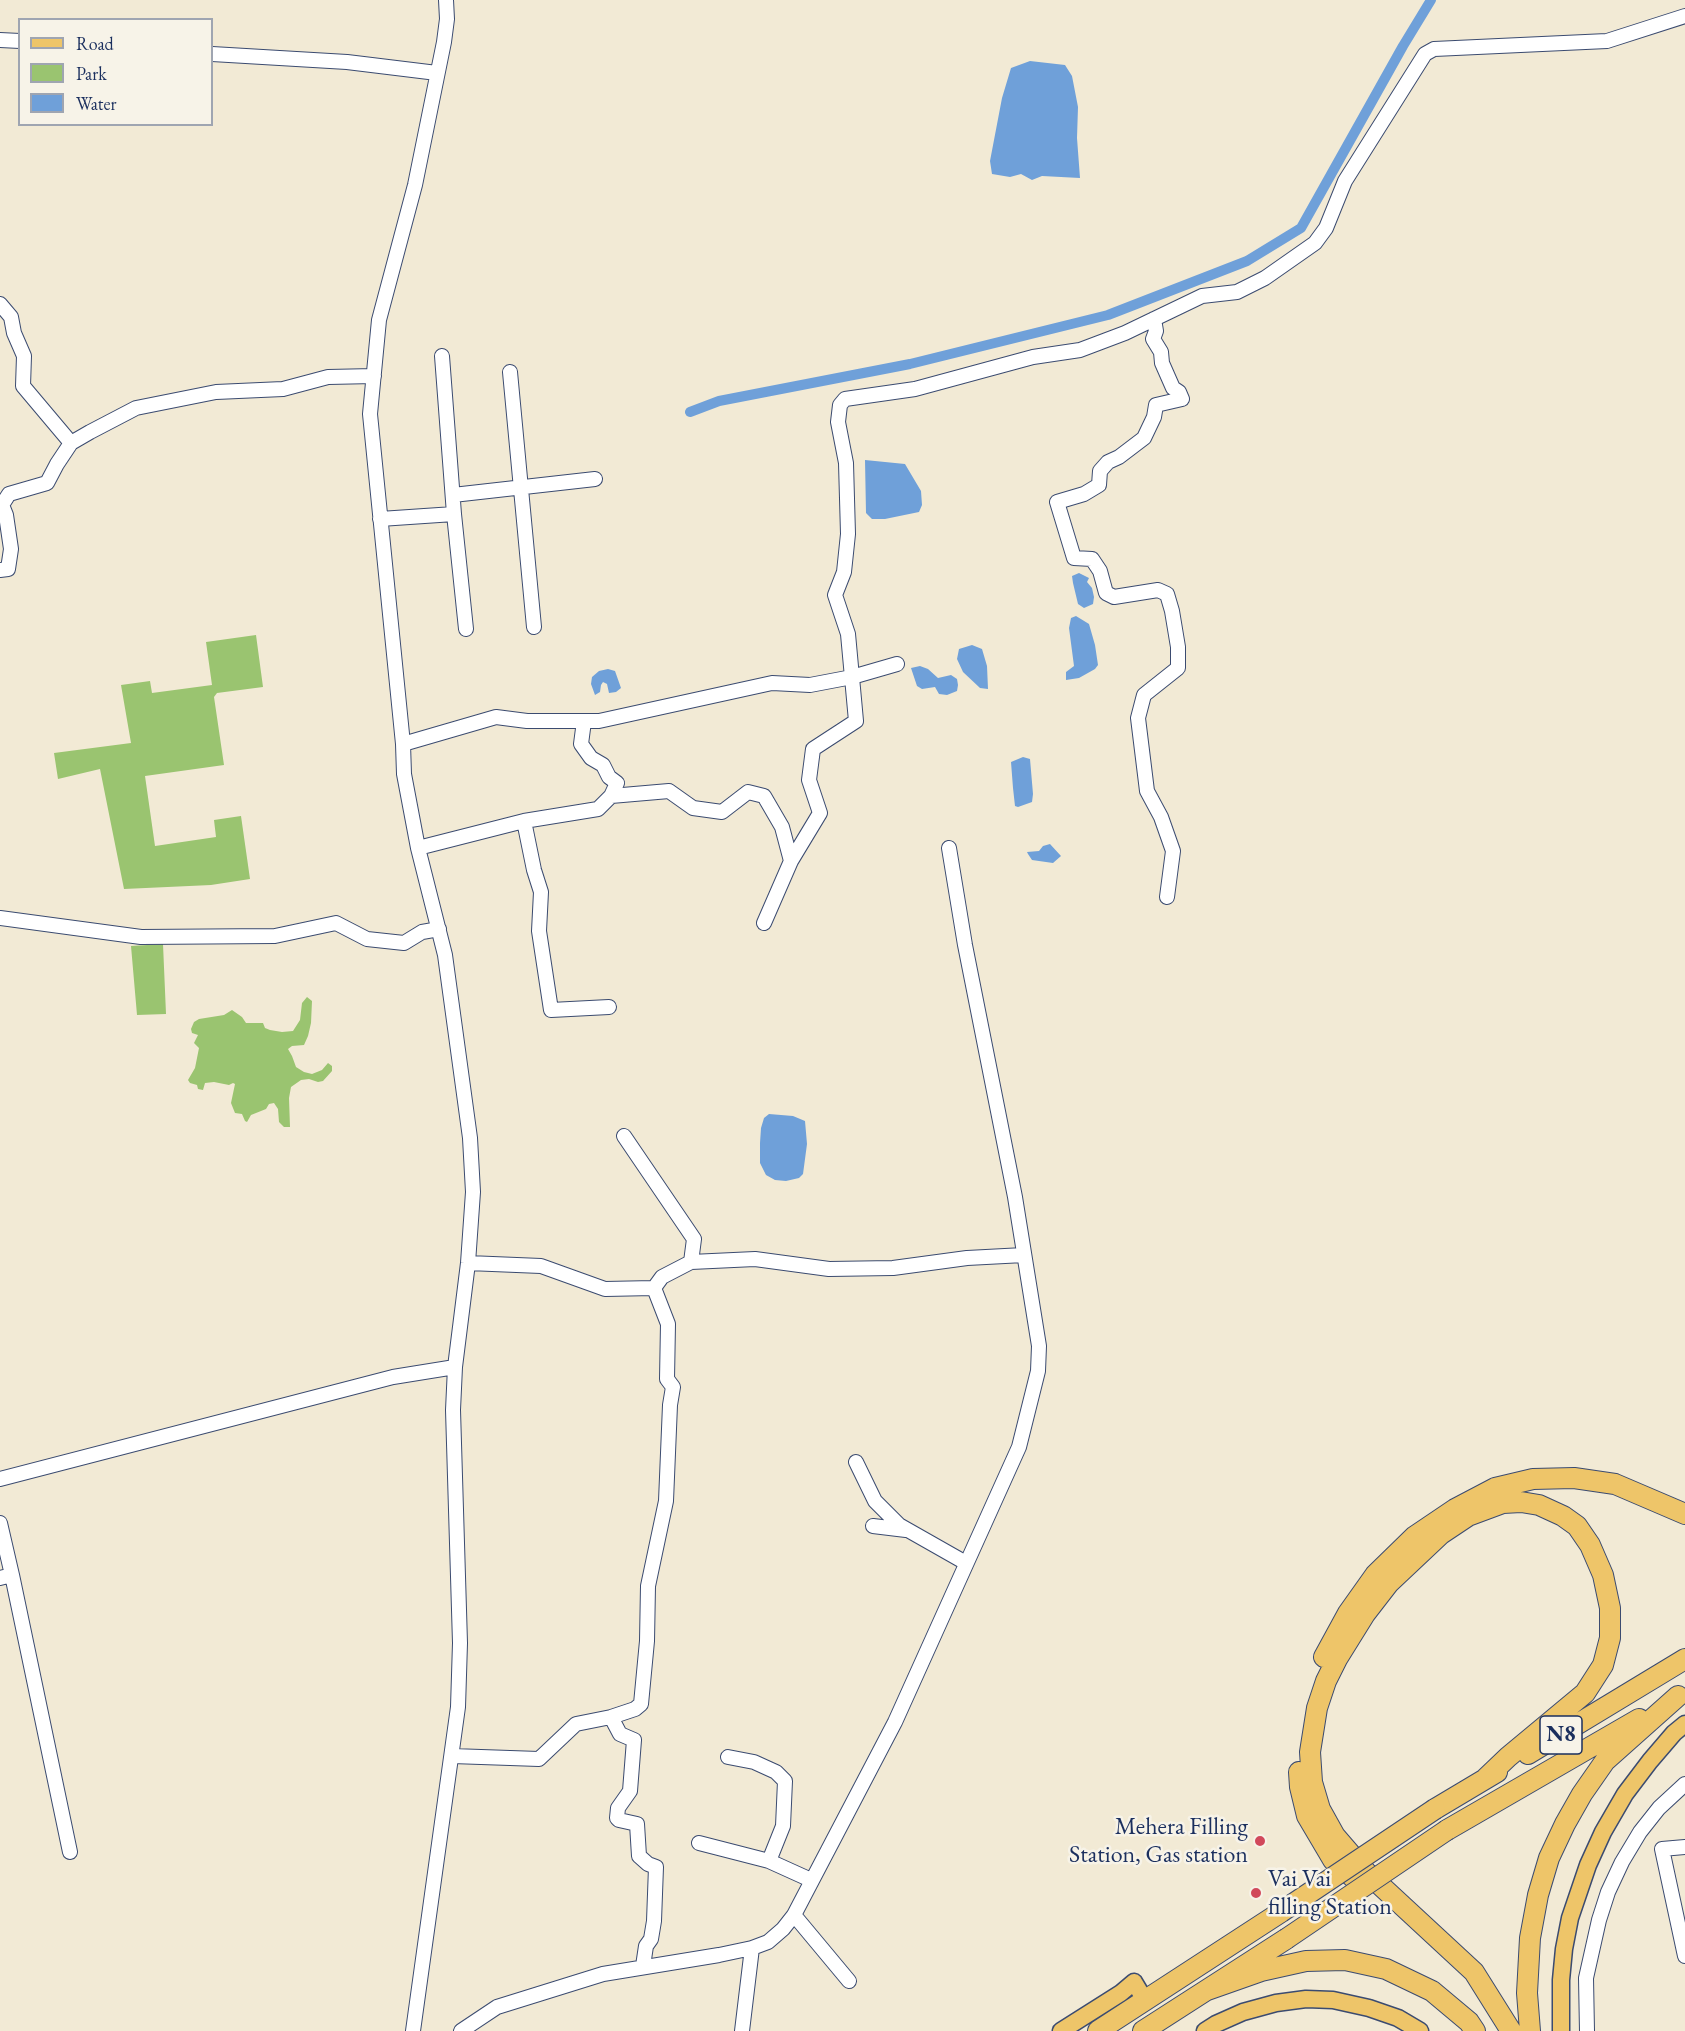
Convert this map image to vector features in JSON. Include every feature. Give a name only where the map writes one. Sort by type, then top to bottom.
[{"type":"highway","points":[[1499,2031],[1474,1990],[1333,1860],[1307,1816],[1300,1787],[1298,1751],[1303,1715],[1312,1682],[1348,1613],[1375,1575],[1415,1536],[1455,1509],[1495,1488],[1533,1479],[1574,1478],[1615,1484],[1685,1514]]},
{"type":"highway","points":[[1486,1778],[1585,1694],[1603,1665],[1610,1638],[1610,1608],[1603,1575],[1590,1545],[1577,1526],[1563,1516],[1539,1505],[1521,1502],[1503,1503],[1468,1516],[1441,1534],[1389,1583],[1365,1614],[1336,1659],[1317,1708],[1310,1752],[1312,1782],[1320,1809],[1335,1836],[1366,1872],[1474,1972],[1511,2031]]},
{"type":"highway","name":"N8","points":[[1098,2031],[1435,1809],[1685,1659]]},
{"type":"highway","points":[[1530,2031],[1527,1993],[1530,1938],[1538,1895],[1549,1858],[1582,1794],[1605,1761],[1682,1694]]},
{"type":"highway","name":"N8","points":[[1143,2031],[1286,1939],[1447,1830],[1682,1694]]},
{"type":"highway","points":[[1207,1990],[1260,1971],[1306,1961],[1345,1960],[1386,1969],[1432,1991],[1468,2022],[1475,2031]]},
{"type":"main road","points":[[1561,2031],[1561,1980],[1566,1939],[1570,1918],[1588,1865],[1603,1832],[1625,1794],[1650,1761],[1685,1724]]},
{"type":"main road","points":[[1061,2031],[1134,1982],[1140,1992]]},
{"type":"main road","points":[[1205,2031],[1243,2012],[1276,2002],[1306,1999],[1333,2000],[1368,2008],[1398,2018],[1420,2031]]},
{"type":"street","points":[[412,2031],[458,1707],[460,1643],[453,1410],[455,1367],[468,1263],[473,1192],[472,1166],[446,955],[407,796],[370,414],[379,320],[415,184],[447,19],[446,0]]},
{"type":"street","points":[[764,923],[792,861],[820,813],[809,780],[813,749],[856,721],[848,634],[835,595],[844,572],[848,534],[846,463],[838,422],[840,405],[845,399],[915,389],[1033,357],[1080,350],[1125,333],[1203,296],[1238,292],[1265,278],[1315,243],[1326,228],[1345,181],[1425,54],[1434,49],[1607,41],[1685,16]]},
{"type":"street","points":[[0,40],[18,41]]},
{"type":"street","points":[[213,54],[346,62],[437,73]]},
{"type":"street","points":[[0,304],[11,317],[14,333],[24,356],[23,386],[71,444]]},
{"type":"street","points":[[1154,319],[1156,331],[1153,339],[1161,352],[1162,363],[1170,382],[1182,399],[1156,405],[1154,417],[1144,438],[1119,457],[1108,462],[1100,471],[1099,484],[1084,494],[1058,502],[1074,558],[1092,559],[1100,571],[1106,593],[1114,597],[1158,590],[1167,594],[1172,611],[1178,646],[1178,668],[1144,695],[1138,718],[1147,791],[1161,818],[1173,851],[1167,897]]},
{"type":"street","points":[[442,356],[454,514],[466,629]]},
{"type":"street","points":[[510,372],[534,627]]},
{"type":"street","points":[[0,570],[8,568],[11,549],[6,515],[2,505],[9,494],[47,483],[71,444],[136,408],[216,392],[283,389],[328,377],[374,376]]},
{"type":"street","points":[[453,495],[595,479]]},
{"type":"street","points":[[380,519],[454,514]]},
{"type":"street","points":[[403,744],[496,717],[527,721],[599,721],[772,683],[810,685],[852,677],[897,664]]},
{"type":"street","points":[[418,848],[524,821],[598,809],[611,796],[617,783],[609,777],[603,765],[591,758],[581,744],[584,721]]},
{"type":"street","points":[[611,796],[669,791],[693,808],[722,812],[748,792],[764,796],[782,827],[792,861]]},
{"type":"street","points":[[524,821],[541,892],[539,931],[551,1010],[609,1007]]},
{"type":"street","points":[[461,2031],[497,2007],[603,1974],[753,1948],[768,1942],[783,1929],[794,1914],[895,1722],[1020,1447],[1038,1371],[1039,1346],[1015,1197],[965,945],[949,848]]},
{"type":"street","points":[[0,918],[141,936],[275,936],[336,923],[367,939],[404,943],[422,932],[439,929]]},
{"type":"street","points":[[624,1136],[694,1239],[691,1262]]},
{"type":"street","points":[[654,1288],[662,1277],[691,1262],[755,1259],[829,1269],[893,1268],[967,1258],[1024,1255]]},
{"type":"street","points":[[468,1263],[541,1266],[605,1289],[654,1288]]},
{"type":"street","points":[[452,1756],[539,1760],[576,1724],[611,1717],[635,1709],[641,1704],[647,1641],[648,1586],[666,1502],[670,1406],[673,1387],[667,1379],[668,1324],[654,1288]]},
{"type":"street","points":[[0,1479],[393,1377],[455,1367]]},
{"type":"street","points":[[856,1462],[875,1501],[899,1525],[966,1563]]},
{"type":"street","points":[[0,1523],[6,1577],[70,1852]]},
{"type":"street","points":[[873,1526],[908,1530]]},
{"type":"street","points":[[611,1717],[620,1734],[634,1740],[630,1791],[618,1808],[617,1818],[638,1824],[639,1856],[648,1864],[656,1867],[654,1922],[642,1966]]},
{"type":"street","points":[[728,1757],[754,1762],[776,1772],[785,1780],[783,1826],[769,1861]]},
{"type":"street","points":[[1587,2031],[1587,1978],[1599,1920],[1608,1892],[1640,1832],[1659,1808],[1685,1784]]},
{"type":"street","points":[[699,1843],[769,1861],[811,1880]]},
{"type":"street","points":[[1685,1847],[1662,1849],[1680,1911],[1685,1956]]},
{"type":"street","points":[[794,1914],[849,1981]]},
{"type":"street","points":[[742,2031],[753,1948]]},
{"type":"green space","points":[[256,635],[263,687],[217,693],[214,697],[224,765],[145,776],[155,846],[216,837],[214,820],[241,816],[250,879],[211,885],[124,889],[100,769],[58,779],[54,753],[131,743],[121,685],[150,681],[152,693],[212,685],[206,642]]},
{"type":"green space","points":[[163,944],[166,1014],[137,1015],[131,946]]},
{"type":"green space","points":[[307,997],[312,1001],[308,1036],[304,1045],[292,1046],[288,1049],[296,1067],[304,1072],[312,1074],[322,1070],[328,1063],[332,1066],[332,1071],[323,1081],[301,1080],[291,1087],[290,1127],[284,1127],[279,1122],[278,1109],[274,1103],[251,1115],[247,1122],[245,1121],[242,1114],[235,1113],[231,1103],[235,1084],[233,1083],[229,1085],[205,1083],[203,1090],[190,1083],[188,1080],[195,1068],[199,1048],[194,1043],[198,1035],[192,1033],[191,1029],[194,1022],[224,1015],[232,1010],[246,1023],[263,1023],[265,1028],[270,1030],[293,1031],[300,1020],[302,1003]]},
{"type":"water","points":[[1030,61],[1065,65],[1072,76],[1078,107],[1077,138],[1080,178],[1042,176],[1032,180],[1021,174],[1010,177],[992,174],[990,161],[1002,98],[1011,68]]},
{"type":"water","points":[[865,460],[905,464],[921,491],[922,505],[919,512],[885,519],[872,519],[866,513]]},
{"type":"water","points":[[1079,573],[1089,578],[1087,582],[1092,588],[1094,597],[1093,604],[1084,608],[1078,604],[1072,576]]},
{"type":"water","points":[[1076,616],[1089,624],[1098,665],[1079,678],[1066,680],[1066,672],[1074,666],[1069,628],[1071,618]]},
{"type":"water","points":[[972,645],[982,649],[987,666],[988,689],[980,688],[963,672],[957,659],[959,649]]},
{"type":"water","points":[[920,666],[928,669],[938,678],[951,675],[957,679],[957,691],[947,695],[939,694],[935,687],[922,689],[917,686],[911,668]]},
{"type":"water","points":[[608,669],[615,671],[621,688],[609,693],[607,684],[603,682],[600,692],[595,695],[591,684],[592,677],[599,671]]},
{"type":"water","points":[[1023,757],[1030,759],[1033,794],[1032,802],[1018,807],[1015,806],[1011,762]]},
{"type":"water","points":[[1050,844],[1061,856],[1053,863],[1032,860],[1027,852],[1039,851],[1043,846]]},
{"type":"water","points":[[769,1114],[793,1116],[805,1121],[807,1144],[803,1174],[799,1178],[786,1181],[775,1180],[766,1175],[760,1163],[761,1128],[764,1118]]},
{"type":"waterway","points":[[690,412],[719,401],[910,364],[1108,315],[1247,261],[1301,228],[1431,0]]},
{"type":"place","name":"Mehera Filling Station, Gas station","points":[[1260,1841]]},
{"type":"place","name":"Vai Vai filling Station","points":[[1256,1893]]}]
